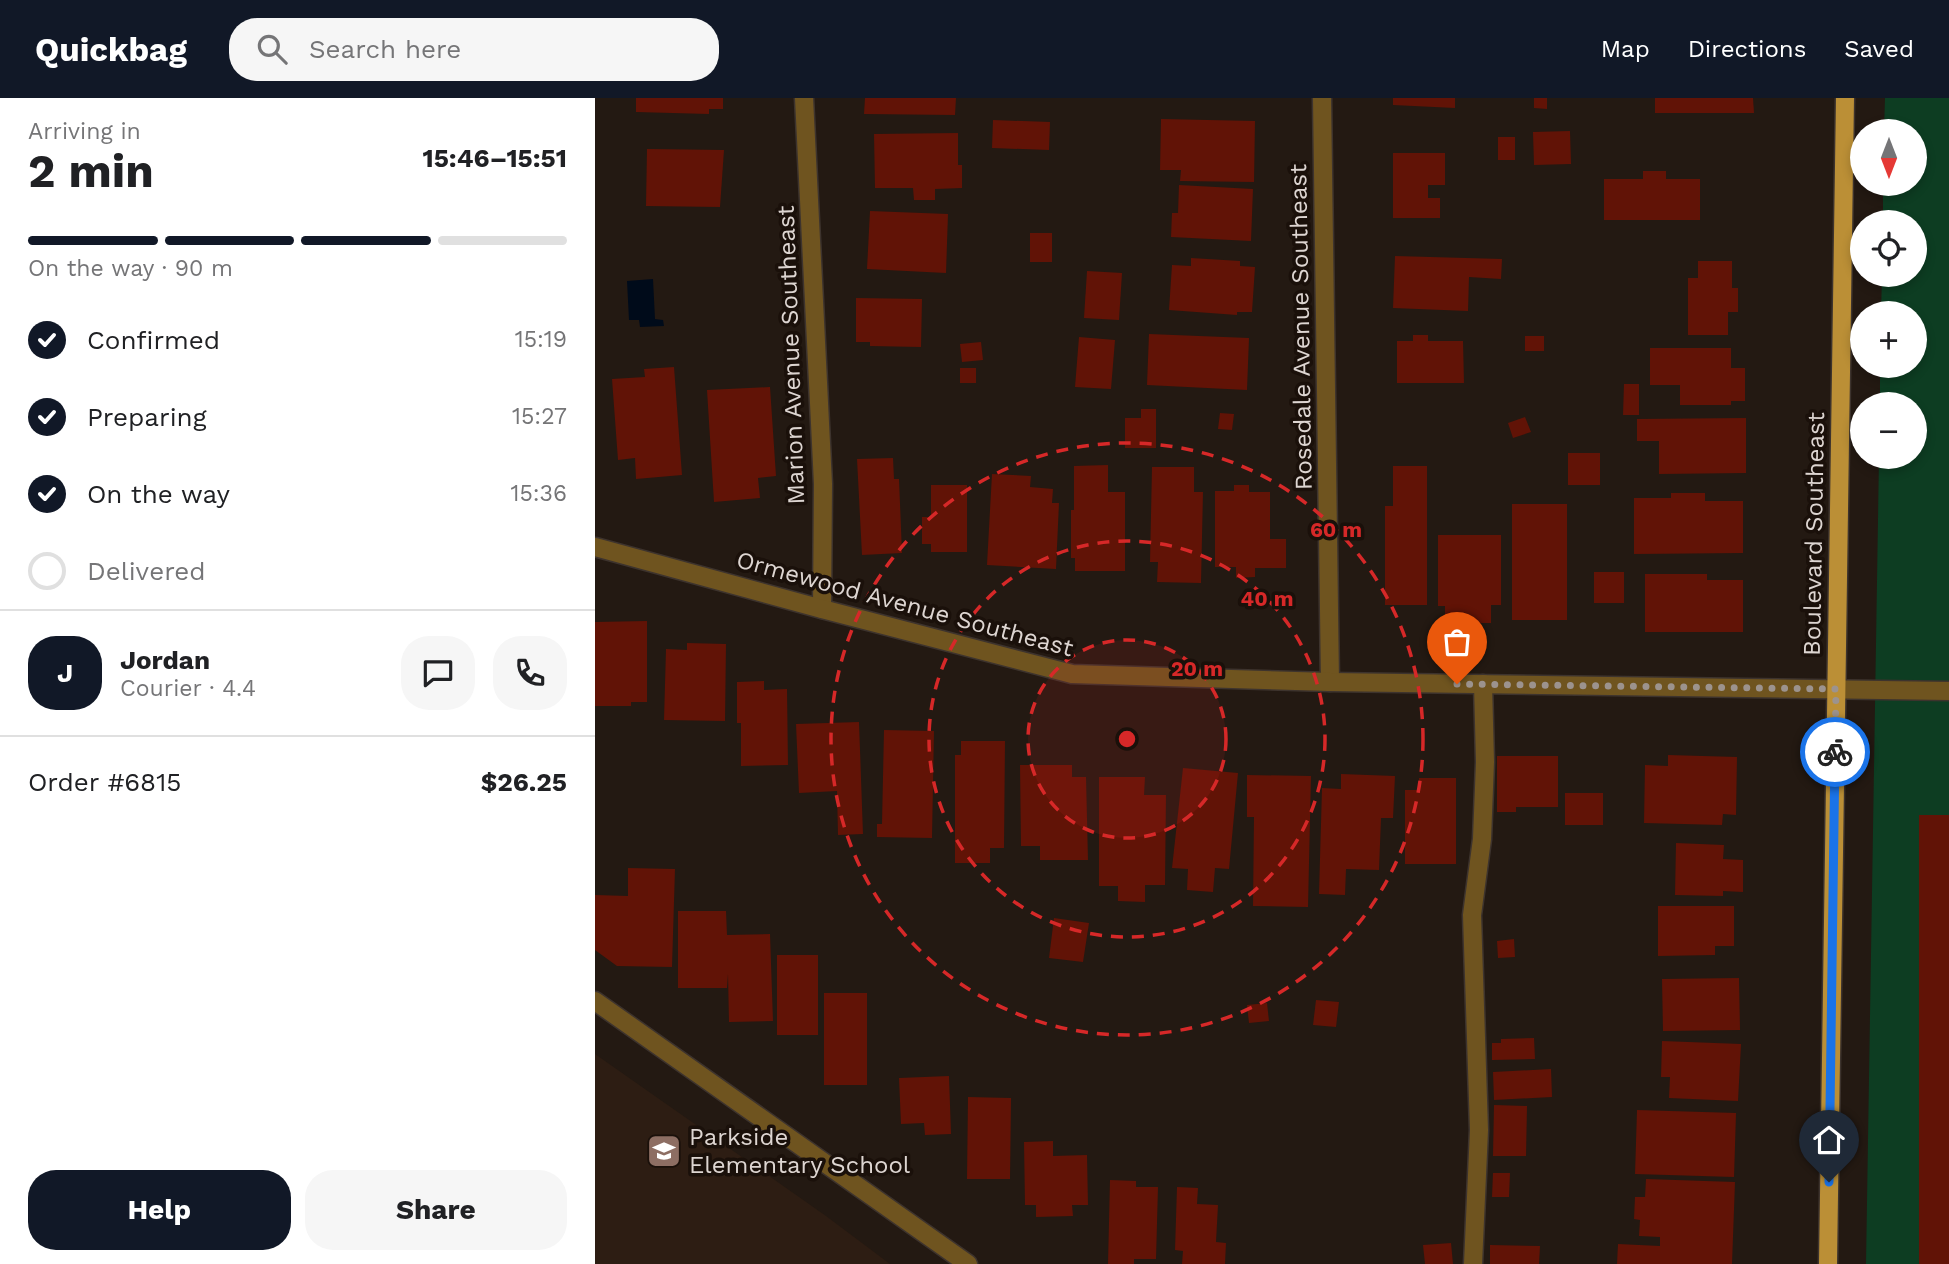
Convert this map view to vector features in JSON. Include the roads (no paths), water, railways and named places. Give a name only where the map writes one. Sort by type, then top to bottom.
[{"type":"main road","name":"Boulevard Southeast","points":[[1828,1264],[1845,98]]},
{"type":"street","name":"Marion Avenue Southeast","points":[[804,98],[823,484],[822,609]]},
{"type":"street","name":"Rosedale Avenue Southeast","points":[[1322,98],[1330,682]]},
{"type":"street","name":"Ormewood Avenue Southeast","points":[[595,547],[1072,674],[1330,682],[1949,691]]},
{"type":"street","points":[[1473,1264],[1479,1130],[1472,915],[1482,839],[1485,762],[1483,684]]},
{"type":"street","points":[[595,1001],[968,1264]]},
{"type":"water","points":[[653,279],[655,319],[663,320],[664,326],[640,327],[639,320],[629,320],[627,281]]},
{"type":"place","name":"Parkside Elementary School","points":[[664,1151]]}]
